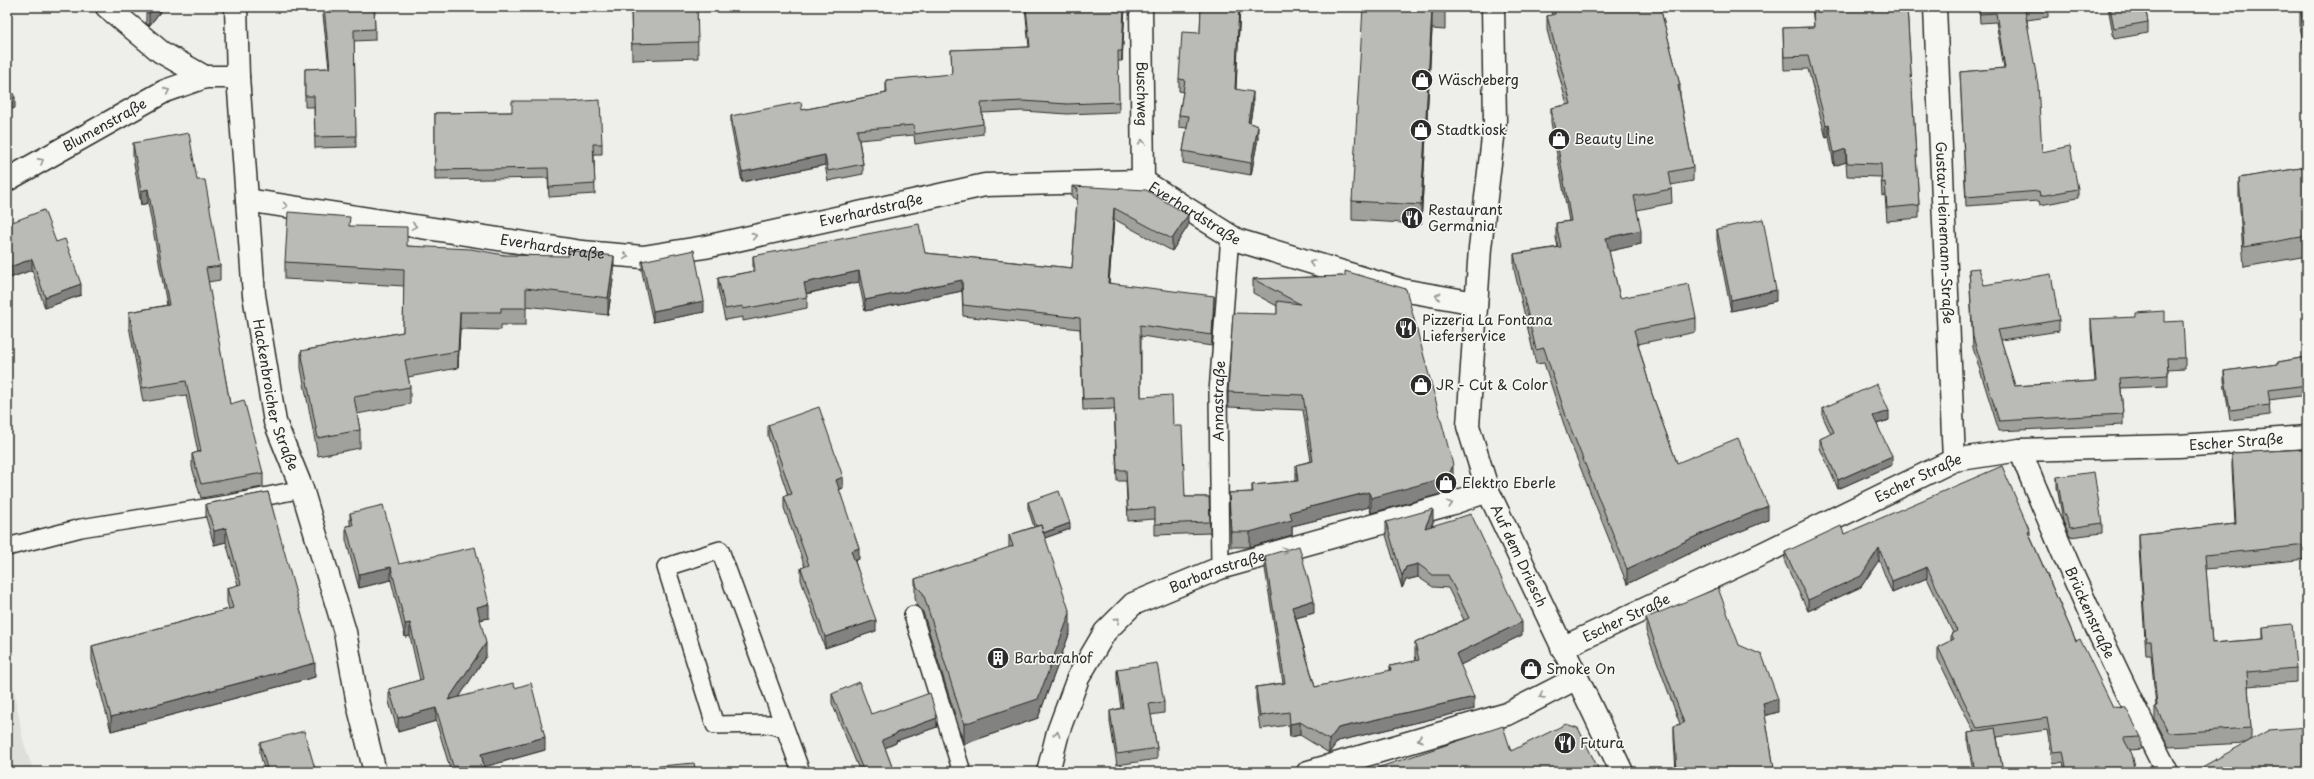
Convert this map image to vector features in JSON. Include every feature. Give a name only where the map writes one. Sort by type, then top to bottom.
[{"type":"street","points":[[107,7],[161,52],[205,77],[238,77]]},
{"type":"street","name":"Hackenbroicher Straße","points":[[236,7],[238,77],[254,295],[275,422],[302,489],[345,632],[358,704],[375,772]]},
{"type":"street","name":"Buschweg","points":[[1141,7],[1143,180]]},
{"type":"street","name":"Auf dem Driesch","points":[[1493,7],[1495,121],[1476,303],[1468,426],[1488,491],[1622,772]]},
{"type":"street","name":"Gustav-Heinemann-Straße","points":[[1934,7],[1954,460]]},
{"type":"street","name":"Blumenstraße","points":[[7,180],[165,91],[205,77]]},
{"type":"street","name":"Everhardstraße","points":[[247,200],[582,252],[643,257],[705,247],[985,185],[1143,180],[1237,240],[1402,290],[1476,303]]},
{"type":"street","name":"Escher Straße","points":[[1562,648],[1764,553],[1954,460],[2020,450],[2179,446],[2307,437]]},
{"type":"street","name":"Brückenstraße","points":[[2020,450],[2052,530],[2128,695],[2167,772]]},
{"type":"street","name":"Barbarastraße","points":[[1048,772],[1058,732],[1078,678],[1105,632],[1133,604],[1166,589],[1220,568],[1450,504],[1488,491]]},
{"type":"street","points":[[1308,772],[1507,714],[1577,678]]},
{"type":"lane","name":"Annastraße","points":[[1220,568],[1218,392],[1230,236]]},
{"type":"lane","points":[[7,547],[81,528],[229,504],[302,489]]},
{"type":"lane","points":[[785,729],[770,724],[715,725],[666,567],[720,550],[801,772]]},
{"type":"lane","points":[[913,615],[962,772]]},
{"type":"shaded area","points":[[7,650],[23,740],[33,770],[26,772],[7,772]]},
{"type":"building","points":[[147,7],[155,7],[149,14],[146,12]]},
{"type":"building","points":[[324,7],[374,7],[375,29],[354,30],[356,136],[315,137],[314,96],[305,96],[305,69],[330,68]]},
{"type":"building","points":[[631,7],[697,7],[698,42],[632,44]]},
{"type":"building","points":[[1026,7],[1124,7],[1122,51],[1118,51],[1119,102],[1067,104],[1023,101],[981,103],[983,124],[915,134],[914,125],[857,130],[863,164],[828,171],[825,155],[742,172],[731,116],[801,102],[802,110],[887,93],[886,80],[952,74],[951,50],[1030,47]]},
{"type":"building","points":[[1201,7],[1239,7],[1235,89],[1253,92],[1248,122],[1258,126],[1251,163],[1183,151],[1189,116],[1179,115],[1185,80],[1179,79],[1182,32],[1200,33]]},
{"type":"building","points":[[1363,7],[1389,9],[1389,7],[1445,7],[1445,11],[1432,10],[1421,205],[1352,201]]},
{"type":"building","points":[[1554,7],[1660,7],[1680,85],[1678,85],[1693,167],[1669,172],[1672,189],[1634,196],[1641,230],[1606,238],[1620,298],[1689,284],[1696,318],[1634,330],[1652,394],[1677,463],[1738,438],[1768,506],[1705,532],[1627,569],[1567,419],[1544,348],[1536,350],[1514,254],[1561,247],[1556,223],[1571,221],[1551,108],[1571,104],[1547,16],[1555,14]]},
{"type":"building","points":[[1813,7],[1907,7],[1919,205],[1887,208],[1885,182],[1882,183],[1881,164],[1847,163],[1846,149],[1834,153],[1829,124],[1826,125],[1808,56],[1784,57],[1783,28],[1814,27]]},
{"type":"building","points":[[1979,7],[2048,7],[2025,11],[2038,85],[2042,152],[2070,146],[2078,189],[2040,196],[2039,191],[1966,197],[1960,72],[2005,68],[1996,13],[1980,14]]},
{"type":"building","points":[[2110,7],[2145,7],[2148,22],[2114,28]]},
{"type":"building","points":[[2300,7],[2307,7],[2307,41]]},
{"type":"building","points":[[2307,53],[2307,69],[2305,58]]},
{"type":"building","points":[[7,83],[15,97],[7,100]]},
{"type":"building","points":[[600,100],[602,144],[593,144],[595,184],[549,187],[548,168],[435,170],[435,113],[512,112],[512,101],[567,102]]},
{"type":"building","points":[[189,133],[197,180],[205,180],[220,266],[206,268],[230,404],[244,400],[263,473],[201,484],[192,454],[201,451],[186,381],[143,388],[129,312],[169,305],[148,189],[141,191],[133,143]]},
{"type":"building","points":[[2307,167],[2307,236],[2244,247],[2239,178]]},
{"type":"building","points":[[1072,186],[1146,190],[1188,215],[1172,239],[1114,208],[1108,283],[1214,296],[1212,335],[1140,325],[1141,397],[1172,395],[1173,426],[1182,426],[1185,497],[1209,497],[1210,522],[1155,524],[1155,508],[1128,510],[1126,470],[1117,470],[1114,398],[1083,399],[1080,318],[963,305],[962,280],[865,300],[859,271],[804,283],[807,297],[743,309],[743,306],[725,309],[718,278],[755,271],[753,256],[919,224],[925,253],[1072,268],[1078,189]]},
{"type":"building","points":[[44,210],[56,242],[65,239],[81,284],[45,297],[32,259],[7,268],[7,224]]},
{"type":"building","points":[[288,212],[350,217],[349,226],[407,227],[407,246],[471,249],[504,255],[568,256],[569,250],[614,256],[608,298],[526,288],[526,308],[501,308],[501,312],[460,312],[458,351],[405,360],[410,387],[354,397],[360,430],[318,438],[301,351],[403,332],[404,269],[285,262]]},
{"type":"building","points":[[1763,219],[1776,290],[1731,300],[1717,229]]},
{"type":"building","points":[[694,250],[704,301],[653,311],[642,261]]},
{"type":"building","points":[[1979,268],[1984,285],[2051,274],[2059,320],[1998,330],[2015,386],[2096,381],[2091,319],[2136,317],[2136,313],[2164,311],[2164,322],[2183,321],[2185,358],[2167,358],[2168,375],[2120,378],[2123,414],[1999,421],[1973,337],[1969,269]]},
{"type":"building","points":[[1345,271],[1406,289],[1453,465],[1448,477],[1371,498],[1369,492],[1290,512],[1292,520],[1250,532],[1231,532],[1229,493],[1253,492],[1252,485],[1298,481],[1296,465],[1313,461],[1303,395],[1228,392],[1233,313],[1277,314],[1277,301],[1300,304],[1253,279],[1345,276]]},
{"type":"building","points":[[2307,357],[2307,385],[2268,390],[2270,405],[2230,410],[2224,371],[2278,364],[2278,362]]},
{"type":"building","points":[[1877,384],[1889,411],[1873,416],[1892,456],[1838,480],[1820,439],[1834,432],[1823,408]]},
{"type":"building","points":[[819,407],[843,477],[836,480],[859,548],[851,551],[876,620],[825,637],[801,568],[809,565],[784,496],[792,494],[768,425]]},
{"type":"building","points":[[2307,449],[2307,545],[2205,555],[2212,643],[2264,639],[2263,627],[2292,624],[2296,668],[2247,672],[2251,728],[2169,733],[2155,706],[2157,706],[2151,641],[2146,641],[2139,534],[2236,524],[2232,453]]},
{"type":"building","points":[[2002,466],[2030,531],[2028,532],[2076,641],[2080,639],[2113,707],[2126,708],[2141,737],[2123,738],[2132,754],[2136,772],[2067,772],[2063,751],[2053,752],[2047,718],[1977,728],[1938,647],[1954,639],[1951,634],[1957,631],[1927,567],[1892,581],[1879,548],[1861,576],[1808,600],[1785,552],[1841,526],[1844,534]]},
{"type":"building","points":[[2094,472],[2102,523],[2070,528],[2063,512],[2057,477]]},
{"type":"building","points":[[1059,491],[1070,523],[1043,533],[1041,525],[1036,526],[1028,502]]},
{"type":"building","points":[[268,492],[315,663],[111,717],[92,646],[233,608],[227,588],[241,584],[226,528],[214,531],[206,504]]},
{"type":"building","points":[[383,505],[399,564],[475,547],[489,604],[477,607],[486,643],[448,700],[513,683],[515,688],[531,683],[545,737],[481,754],[484,766],[453,766],[436,708],[398,718],[389,689],[423,679],[410,623],[405,624],[391,567],[359,574],[346,526],[353,525],[350,513]]},
{"type":"building","points":[[1433,509],[1425,528],[1471,514],[1522,622],[1456,654],[1474,697],[1338,728],[1329,740],[1300,722],[1290,724],[1289,712],[1260,716],[1256,687],[1285,683],[1265,556],[1299,546],[1314,600],[1292,607],[1315,687],[1391,670],[1390,666],[1419,660],[1415,643],[1469,618],[1448,575],[1433,575],[1418,564],[1406,567],[1402,576],[1386,522]]},
{"type":"building","name":"Barbarahof","points":[[1041,525],[1070,613],[1038,699],[964,724],[923,593],[917,587],[915,579],[1013,546],[1009,535]]},
{"type":"building","points":[[1718,588],[1739,645],[1762,655],[1778,699],[1763,703],[1774,768],[1777,767],[1778,772],[1677,772],[1674,726],[1684,723],[1646,618]]},
{"type":"building","points":[[1157,663],[1164,702],[1149,704],[1157,748],[1117,754],[1110,711],[1123,708],[1117,669]]},
{"type":"building","points":[[859,682],[871,714],[930,693],[937,718],[896,733],[882,740],[894,772],[864,772],[832,694]]},
{"type":"building","points":[[1566,724],[1578,728],[1600,772],[1379,772],[1374,769],[1503,726],[1511,751]]},
{"type":"building","points":[[2307,727],[2307,772],[2193,772],[2269,730]]},
{"type":"building","points":[[1995,728],[2003,772],[1975,772],[1968,733]]},
{"type":"building","points":[[304,731],[316,772],[268,772],[260,743]]},
{"type":"building","points":[[694,763],[696,772],[629,772],[660,766]]},
{"type":"place","name":"Wäscheberg","points":[[1422,80]]},
{"type":"place","name":"Stadtkiosk","points":[[1421,130]]},
{"type":"place","name":"Beauty Line","points":[[1559,139]]},
{"type":"place","name":"Restaurant Germania","points":[[1412,218]]},
{"type":"place","name":"Pizzeria La Fontana Lieferservice","points":[[1406,328]]},
{"type":"place","name":"JR - Cut & Color","points":[[1421,385]]},
{"type":"place","name":"Elektro Eberle","points":[[1446,483]]},
{"type":"place","name":"Barbarahof","points":[[998,658]]},
{"type":"place","name":"Smoke On","points":[[1531,669]]},
{"type":"place","name":"Futura","points":[[1565,743]]}]
